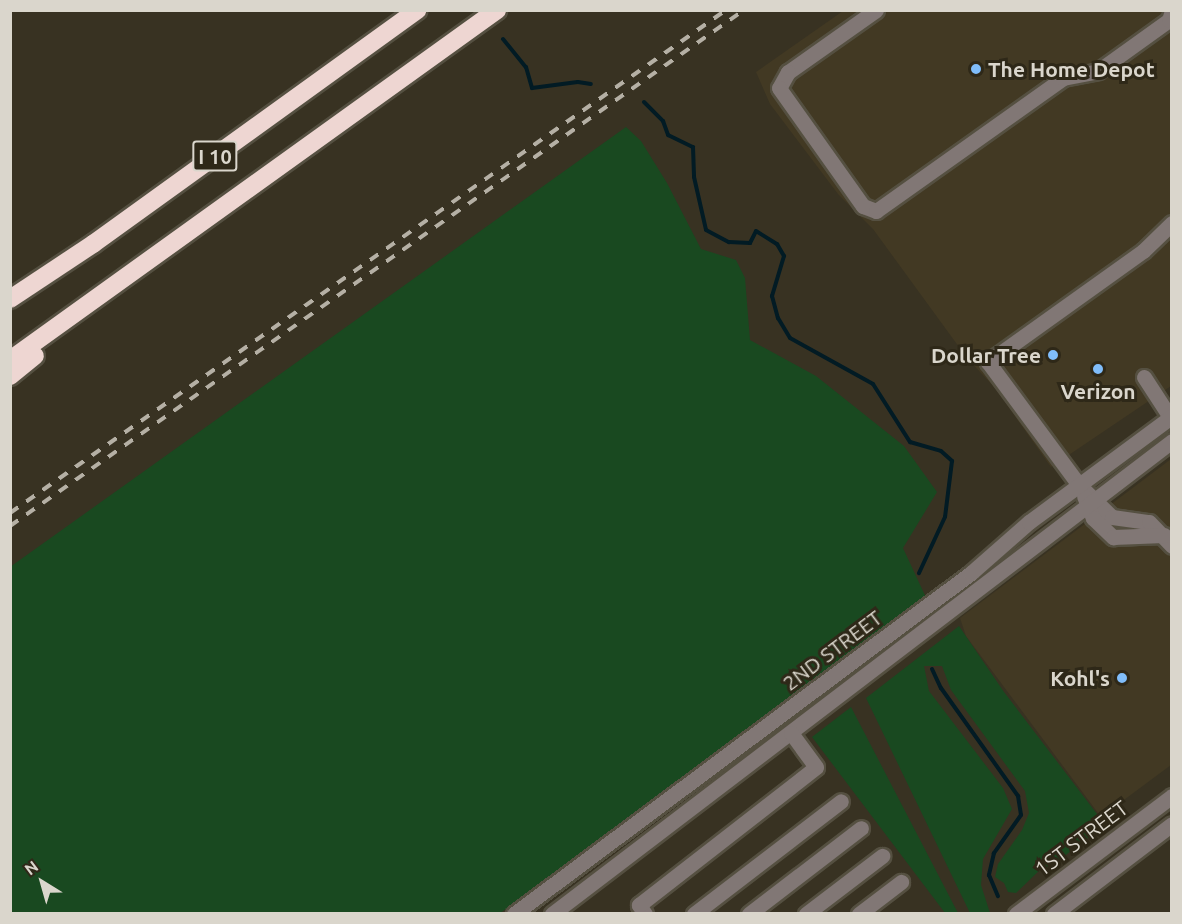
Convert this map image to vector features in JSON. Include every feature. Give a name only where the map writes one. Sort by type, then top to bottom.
[{"type":"highway","name":"I 10","points":[[10,298],[93,244],[418,10]]},
{"type":"highway","name":"I 10","points":[[10,360],[497,10]]},
{"type":"highway","points":[[10,376],[149,261]]},
{"type":"street","points":[[876,10],[788,72],[779,88],[863,206],[876,211],[1063,78],[1098,71],[1169,20],[1172,11]]},
{"type":"street","points":[[1168,541],[1113,537],[1093,518],[1091,502],[988,362],[1143,250],[1172,223]]},
{"type":"street","points":[[1144,377],[1171,416]]},
{"type":"street","name":"2ND STREET","points":[[514,914],[962,580],[1079,485],[1171,416]]},
{"type":"street","points":[[552,914],[791,734],[1172,441]]},
{"type":"street","points":[[645,914],[639,905],[816,767],[791,734]]},
{"type":"street","name":"1ST STREET","points":[[1016,914],[1172,796]]},
{"type":"street","points":[[694,914],[841,801]]},
{"type":"street","name":"1ST STREET","points":[[1054,914],[1172,824]]},
{"type":"street","points":[[748,914],[861,828]]},
{"type":"street","points":[[806,914],[882,856]]},
{"type":"street","points":[[859,914],[901,882]]},
{"type":"shaded area","points":[[843,11],[1171,11],[1171,386],[1051,467],[995,388],[967,358],[873,229],[838,194],[770,104],[756,72]]},
{"type":"shaded area","points":[[1171,459],[1171,765],[1101,817],[966,636],[960,618]]},
{"type":"green space","points":[[626,127],[641,141],[667,183],[701,249],[736,260],[745,278],[750,340],[816,376],[904,446],[937,492],[903,548],[929,604],[589,856],[500,913],[11,913],[10,567]]},
{"type":"green space","points":[[959,626],[1004,692],[1097,814],[1101,828],[1050,867],[1043,867],[1016,893],[1008,892],[1004,883],[995,877],[998,864],[1022,830],[1029,813],[1025,791],[951,690],[942,666],[924,666],[929,691],[1003,788],[1012,809],[983,859],[981,885],[990,913],[970,913],[866,698]]},
{"type":"green space","points":[[851,707],[958,913],[945,913],[812,737]]},
{"type":"waterway","points":[[503,39],[526,67],[532,88],[578,82],[591,84]]},
{"type":"waterway","points":[[644,102],[663,121],[668,135],[693,147],[694,177],[706,230],[729,242],[750,243],[756,231],[777,244],[784,256],[772,296],[778,318],[790,338],[873,384],[910,442],[941,451],[952,461],[945,517],[919,573]]},
{"type":"waterway","points":[[932,669],[941,688],[1018,796],[1021,815],[994,853],[989,875],[998,896]]},
{"type":"railway","points":[[10,513],[726,10]]},
{"type":"railway","points":[[10,526],[744,10]]},
{"type":"place","name":"The Home Depot","points":[[976,69]]},
{"type":"place","name":"Dollar Tree","points":[[1053,355]]},
{"type":"place","name":"Verizon","points":[[1098,369]]},
{"type":"place","name":"Kohl's","points":[[1122,678]]}]
